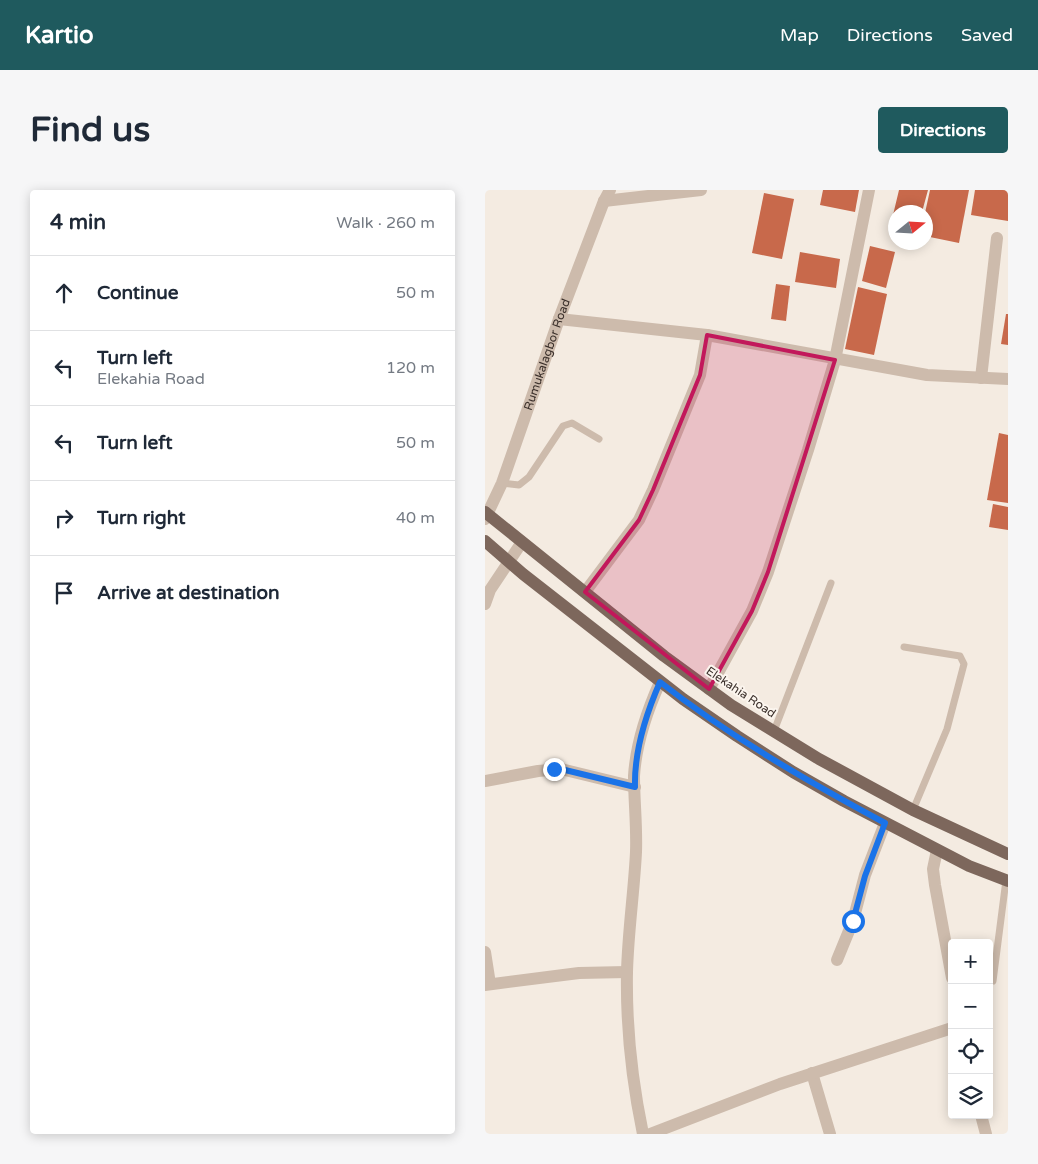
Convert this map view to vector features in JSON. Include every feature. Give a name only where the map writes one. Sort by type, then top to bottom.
[{"type":"main road","name":"Elekahia Road","points":[[486,515],[664,656],[709,689],[774,731],[819,759],[913,810],[1007,851]]},
{"type":"main road","points":[[485,541],[660,682],[793,772],[937,850],[969,866],[1007,881]]},
{"type":"street","points":[[607,195],[701,190]]},
{"type":"street","points":[[709,689],[752,611],[808,450],[835,360],[869,190]]},
{"type":"street","name":"Rumukalagbor Road","points":[[486,515],[502,483],[559,318],[607,195]]},
{"type":"street","points":[[981,378],[997,238]]},
{"type":"street","points":[[559,318],[707,335],[835,360],[927,375],[1008,380]]},
{"type":"street","points":[[585,592],[639,520],[700,375],[707,335]]},
{"type":"street","points":[[485,604],[490,590],[522,542]]},
{"type":"street","points":[[643,1134],[635,1094],[627,972],[636,849],[635,775],[639,743],[649,707],[660,682]]},
{"type":"street","points":[[485,781],[561,769],[635,787]]},
{"type":"street","points":[[837,960],[853,921],[865,876],[885,823]]},
{"type":"street","points":[[937,850],[933,869],[948,956]]},
{"type":"street","points":[[485,952],[488,985],[579,973],[627,972]]},
{"type":"street","points":[[650,1134],[780,1084],[949,1029]]},
{"type":"street","points":[[812,1073],[831,1134]]},
{"type":"street","points":[[982,1119],[986,1134]]},
{"type":"lane","points":[[502,483],[519,485],[529,477],[563,426],[568,423],[572,423],[599,439]]},
{"type":"lane","points":[[774,731],[831,583]]},
{"type":"lane","points":[[904,647],[961,656],[965,664],[947,729],[913,810]]},
{"type":"lane","points":[[993,981],[1007,881]]},
{"type":"highlighted area","points":[[707,335],[835,360],[768,572],[752,611],[709,689],[585,592],[639,520],[700,375]]},
{"type":"building","points":[[823,190],[859,190],[855,212],[820,205]]},
{"type":"building","points":[[899,190],[928,190],[924,205],[895,205]]},
{"type":"building","points":[[930,190],[969,190],[959,243],[933,238],[933,205],[927,205]]},
{"type":"building","points":[[975,190],[1008,190],[1008,221],[971,215]]},
{"type":"building","points":[[764,193],[794,199],[782,259],[752,253]]},
{"type":"building","points":[[870,246],[895,252],[886,288],[862,281]]},
{"type":"building","points":[[800,252],[840,259],[836,288],[795,282]]},
{"type":"building","points":[[776,284],[790,286],[786,321],[771,319]]},
{"type":"building","points":[[858,287],[887,294],[874,355],[845,349]]},
{"type":"building","points":[[1006,314],[1008,314],[1008,345],[1001,344]]},
{"type":"building","points":[[999,433],[1008,435],[1008,503],[987,500]]},
{"type":"building","points":[[993,504],[1008,507],[1008,530],[989,527]]},
{"type":"route","points":[[554,769],[561,769],[635,787],[639,743],[649,707],[660,682],[737,736],[793,772],[885,823],[865,876],[853,921]]}]
